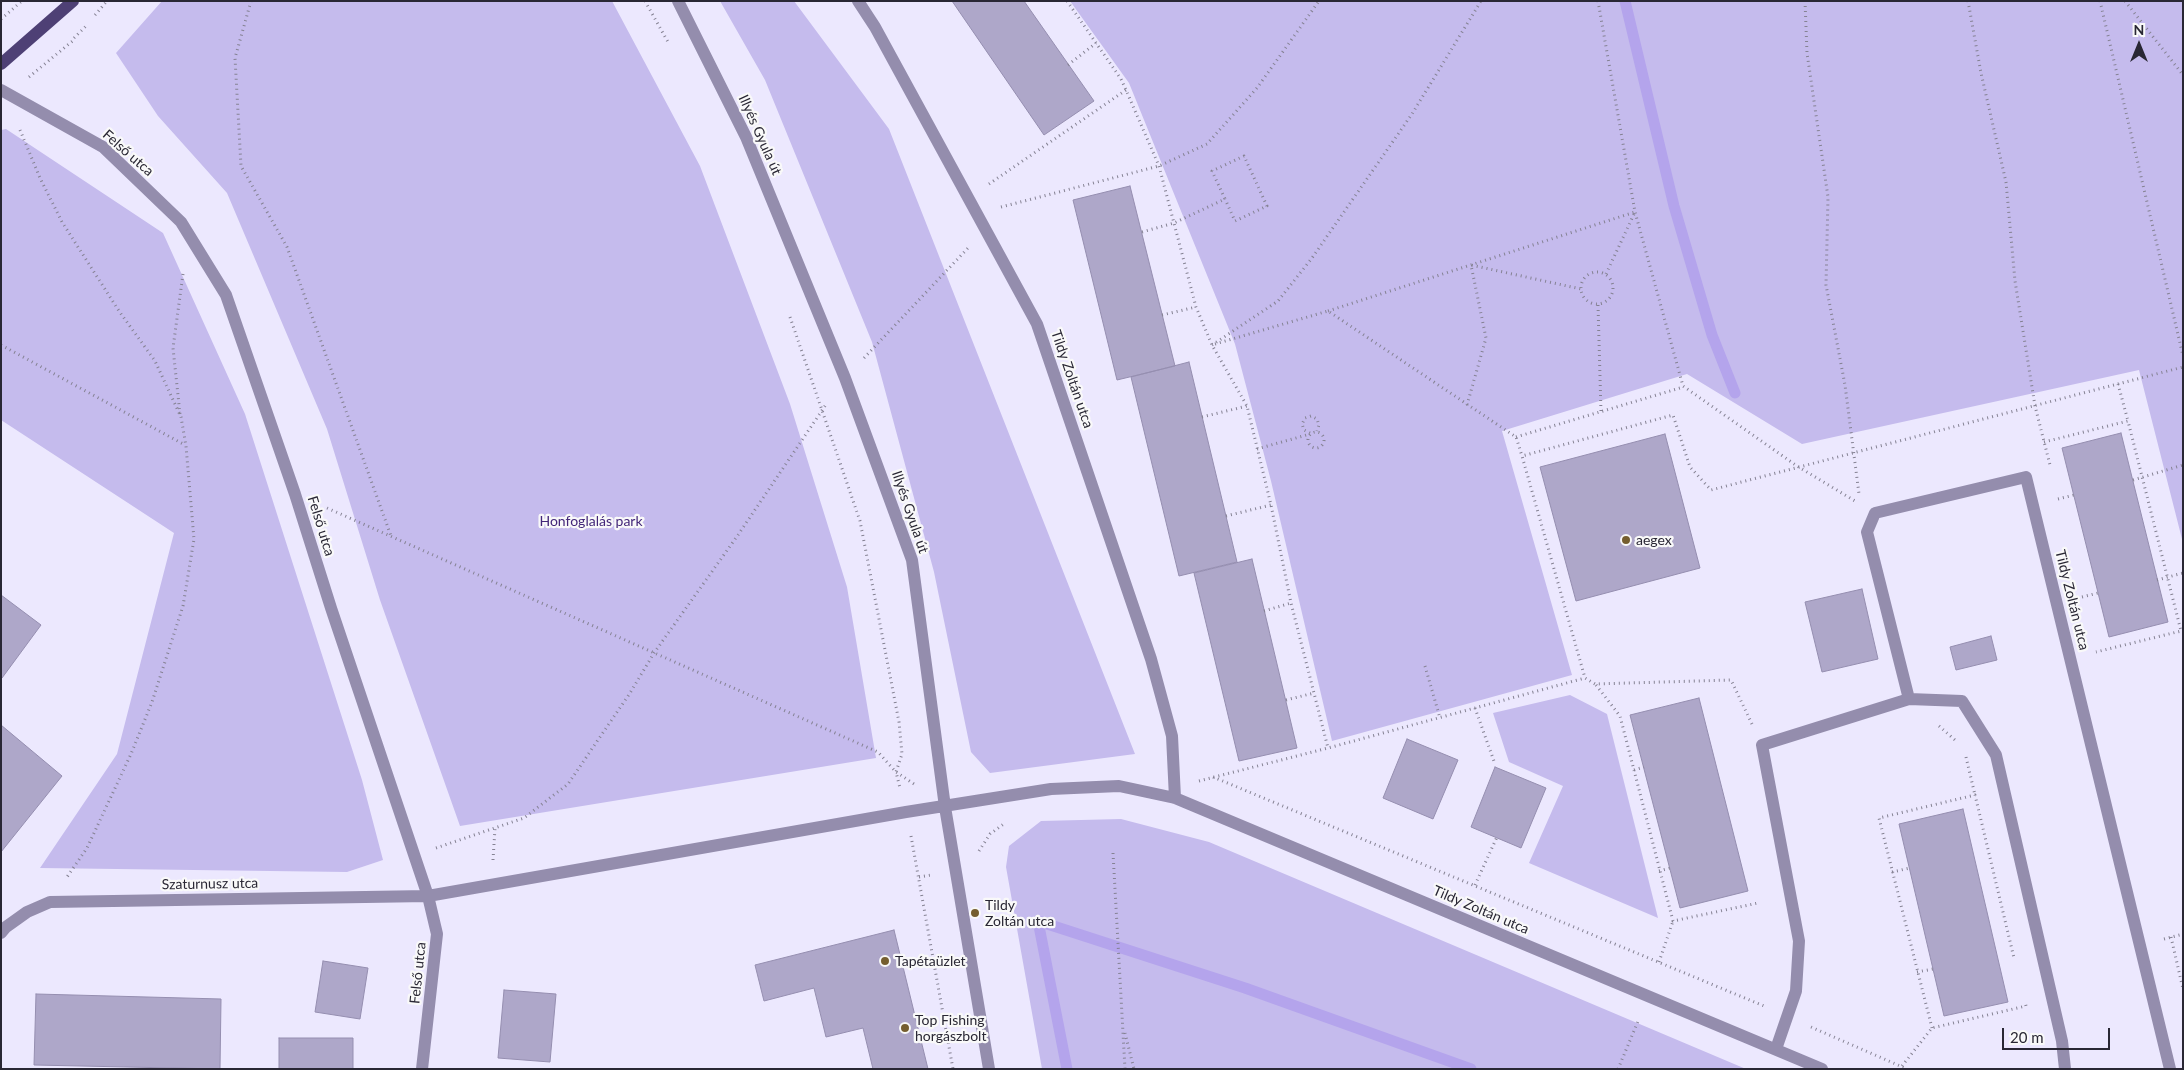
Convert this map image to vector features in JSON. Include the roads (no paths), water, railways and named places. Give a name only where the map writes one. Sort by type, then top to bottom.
[{"type":"main road","points":[[1,64],[73,1]]},
{"type":"street","name":"Illyés Gyula út","points":[[678,1],[746,136],[845,378],[912,560],[945,806],[989,1069]]},
{"type":"street","name":"Tildy Zoltán utca","points":[[858,1],[875,27],[1037,324],[1159,688],[1172,736],[1175,792]]},
{"type":"street","name":"Felső utca","points":[[5,92],[102,147],[181,222],[226,295],[296,494],[331,608],[428,896],[437,934],[422,1069]]},
{"type":"street","name":"Tildy Zoltán utca","points":[[1909,699],[1867,532],[1875,514],[2026,477],[2170,1069]]},
{"type":"street","points":[[1776,1049],[1796,991],[1799,942],[1762,745],[1909,699],[1962,701],[1996,755],[2062,1041],[2064,1069]]},
{"type":"street","name":"Tildy Zoltán utca","points":[[906,812],[1051,789],[1119,786],[1175,792],[1822,1069]]},
{"type":"street","name":"Szaturnusz utca","points":[[1,933],[6,927],[27,912],[50,902],[428,896],[906,812]]},
{"type":"waterway","points":[[1625,1],[1674,206],[1712,335],[1735,393]]},
{"type":"waterway","points":[[1067,1069],[1038,921],[1245,988],[1471,1069]]},
{"type":"place","name":"aegex","points":[[1626,540]]},
{"type":"place","name":"Tildy Zoltán utca","points":[[975,913]]},
{"type":"place","name":"Tapétaüzlet","points":[[885,961]]},
{"type":"place","name":"Top Fishing horgászbolt","points":[[905,1028]]},
{"type":"park label","name":"Honfoglalás park","points":[[591,521]]}]
